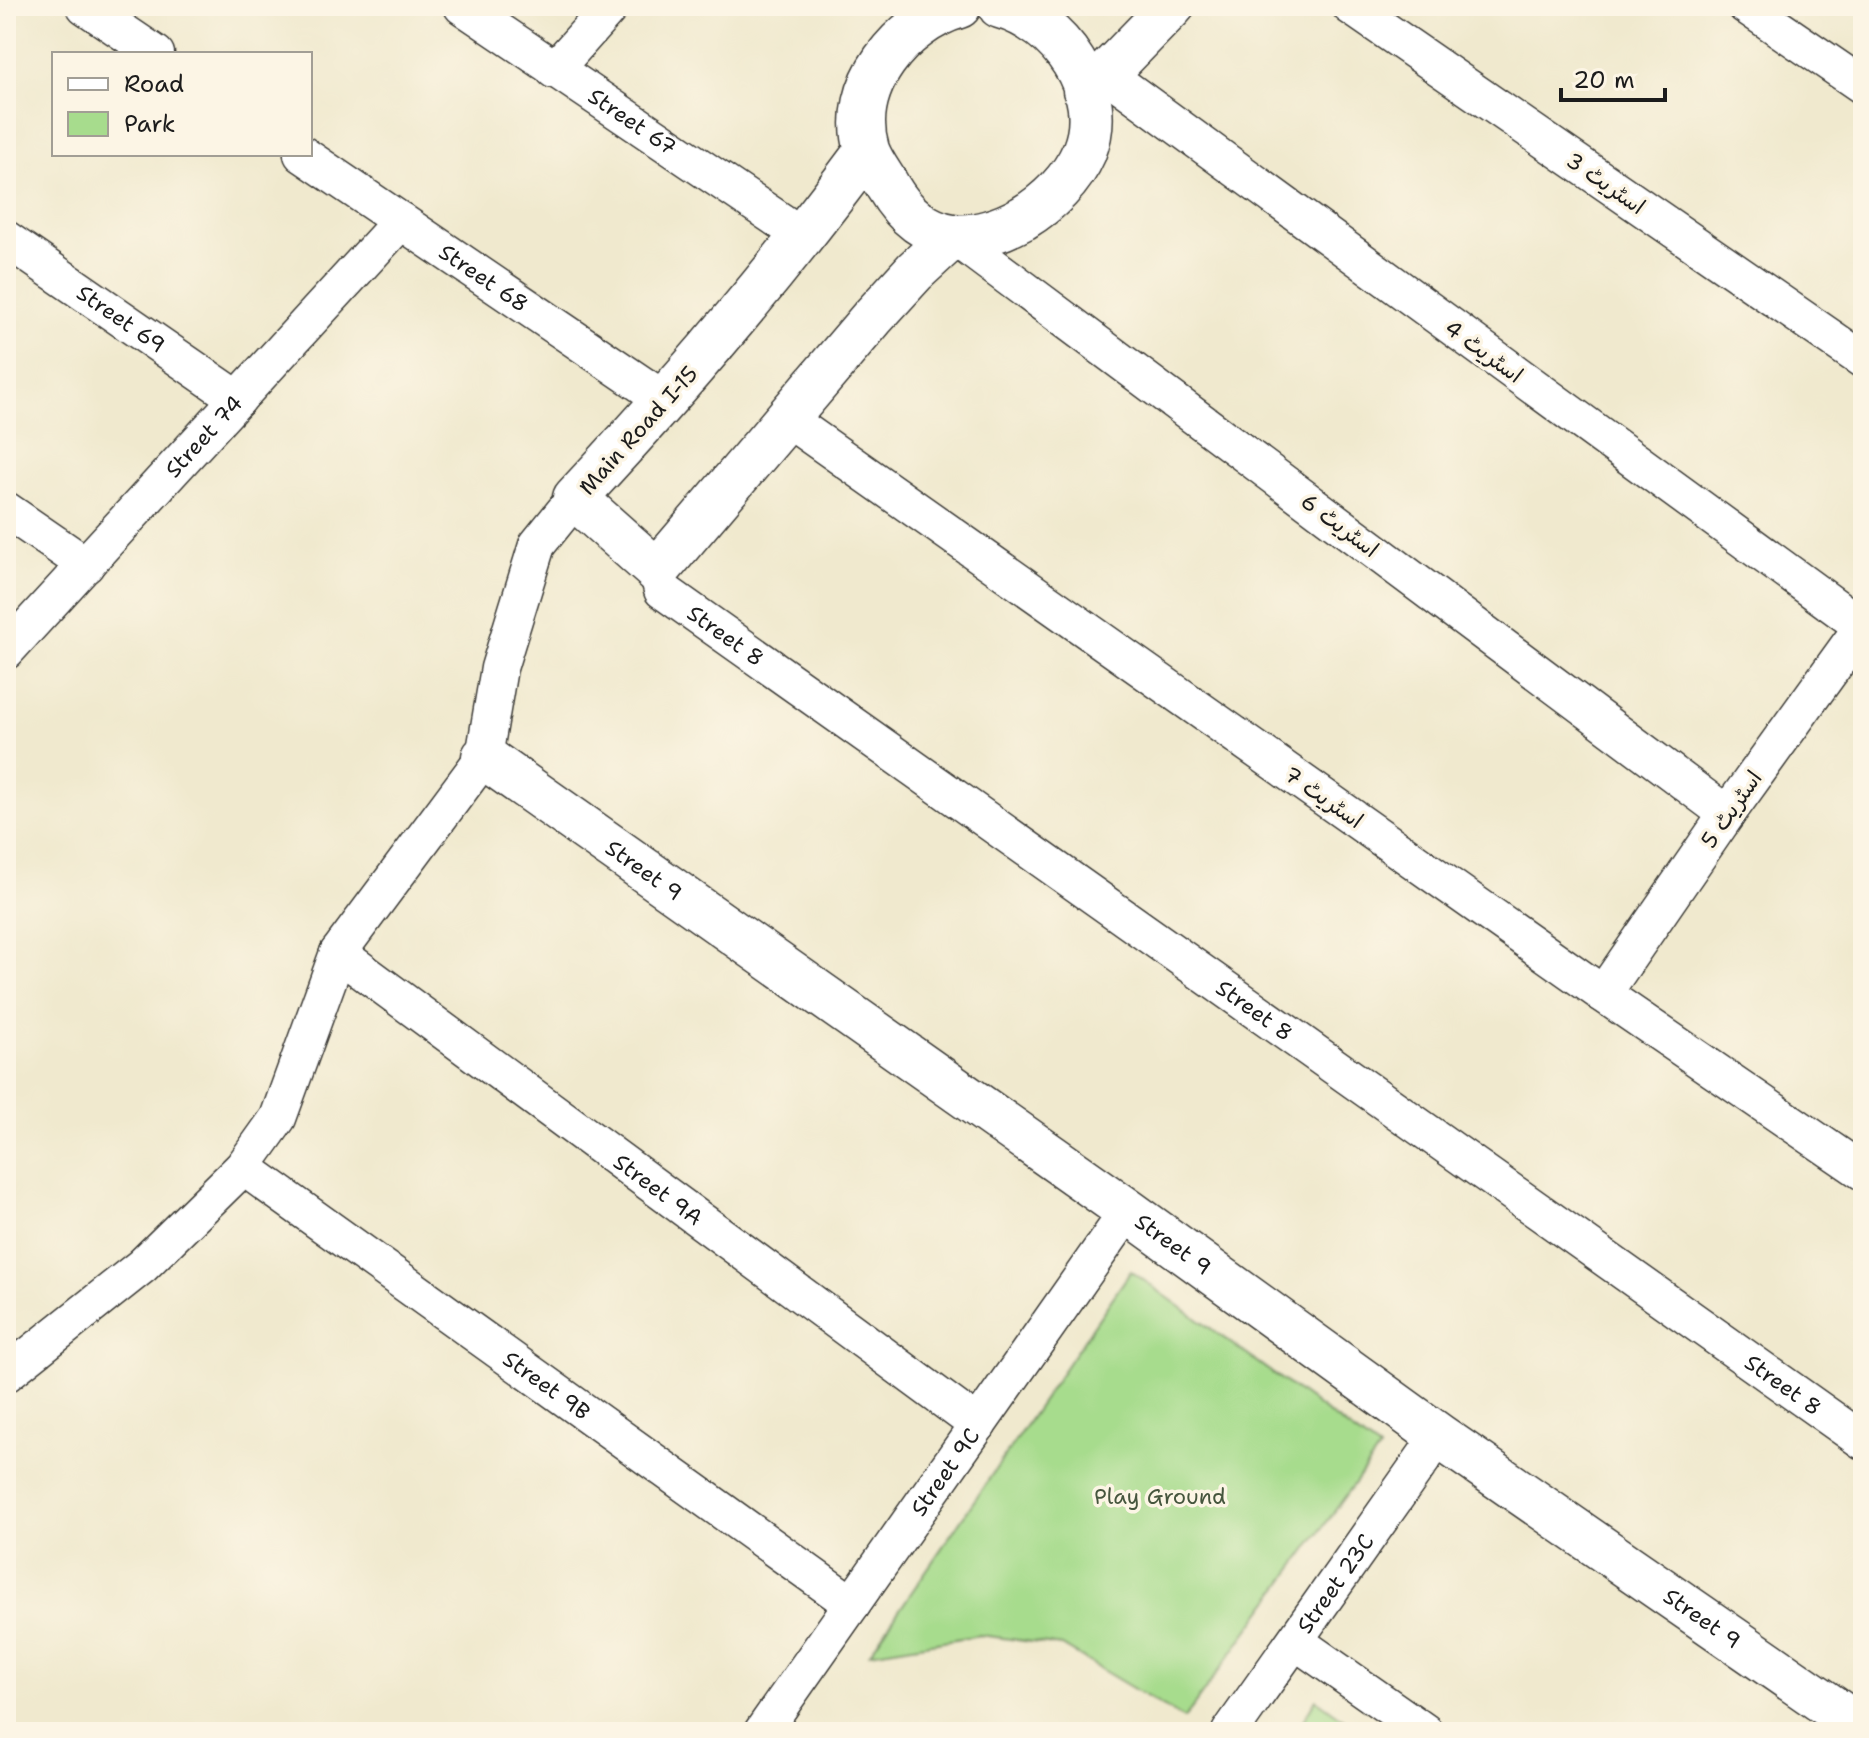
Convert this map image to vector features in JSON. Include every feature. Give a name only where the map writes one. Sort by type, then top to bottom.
[{"type":"main road","points":[[959,6],[939,12],[898,41],[878,71],[867,100],[863,129],[867,151],[893,197],[912,219],[953,236],[1008,227],[1044,205],[1067,181],[1084,152],[1095,82],[1172,6]]},
{"type":"main road","points":[[1000,6],[1033,21],[1064,45],[1075,64],[1095,82]]},
{"type":"main road","name":"Main Road I-15","points":[[657,571],[575,498],[666,401],[804,237],[867,151]]},
{"type":"main road","points":[[657,571],[915,271],[953,236]]},
{"type":"main road","name":"Street 9","points":[[484,757],[1128,1211],[1439,1436],[1863,1729]]},
{"type":"street","points":[[85,6],[153,52]]},
{"type":"street","points":[[554,70],[611,6]]},
{"type":"street","name":"اسٹریٹ 3","points":[[1350,6],[1863,360]]},
{"type":"street","points":[[1746,6],[1863,86]]},
{"type":"street","name":"Street 67","points":[[475,10],[554,70],[804,237]]},
{"type":"street","name":"اسٹریٹ 4","points":[[1095,82],[1863,627]]},
{"type":"street","name":"Street 68","points":[[305,156],[666,401]]},
{"type":"street","name":"Street 74","points":[[6,651],[401,221]]},
{"type":"street","name":"اسٹریٹ 6","points":[[953,236],[1727,814]]},
{"type":"street","name":"Street 69","points":[[6,239],[238,399]]},
{"type":"street","name":"اسٹریٹ 7","points":[[786,418],[1603,994],[1863,1172]]},
{"type":"street","points":[[6,1374],[142,1266],[243,1167],[278,1118],[338,953],[484,757],[499,668],[537,545],[575,498]]},
{"type":"street","points":[[6,510],[86,565]]},
{"type":"street","name":"Street 8","points":[[657,571],[662,590],[1863,1441]]},
{"type":"street","name":"اسٹریٹ 5","points":[[1603,994],[1727,814],[1863,627]]},
{"type":"street","name":"Street 9A","points":[[338,953],[978,1425]]},
{"type":"street","name":"Street 9B","points":[[243,1167],[852,1604]]},
{"type":"street","name":"Street 9C","points":[[762,1732],[1128,1211]]},
{"type":"street","name":"Street 23C","points":[[1230,1732],[1439,1436]]},
{"type":"street","points":[[1295,1641],[1425,1732]]},
{"type":"green space","name":"Play Ground","points":[[1131,1271],[1379,1450],[1184,1719],[1062,1646],[980,1635],[870,1653]]},
{"type":"green space","points":[[1316,1699],[1362,1732],[1296,1732]]}]
